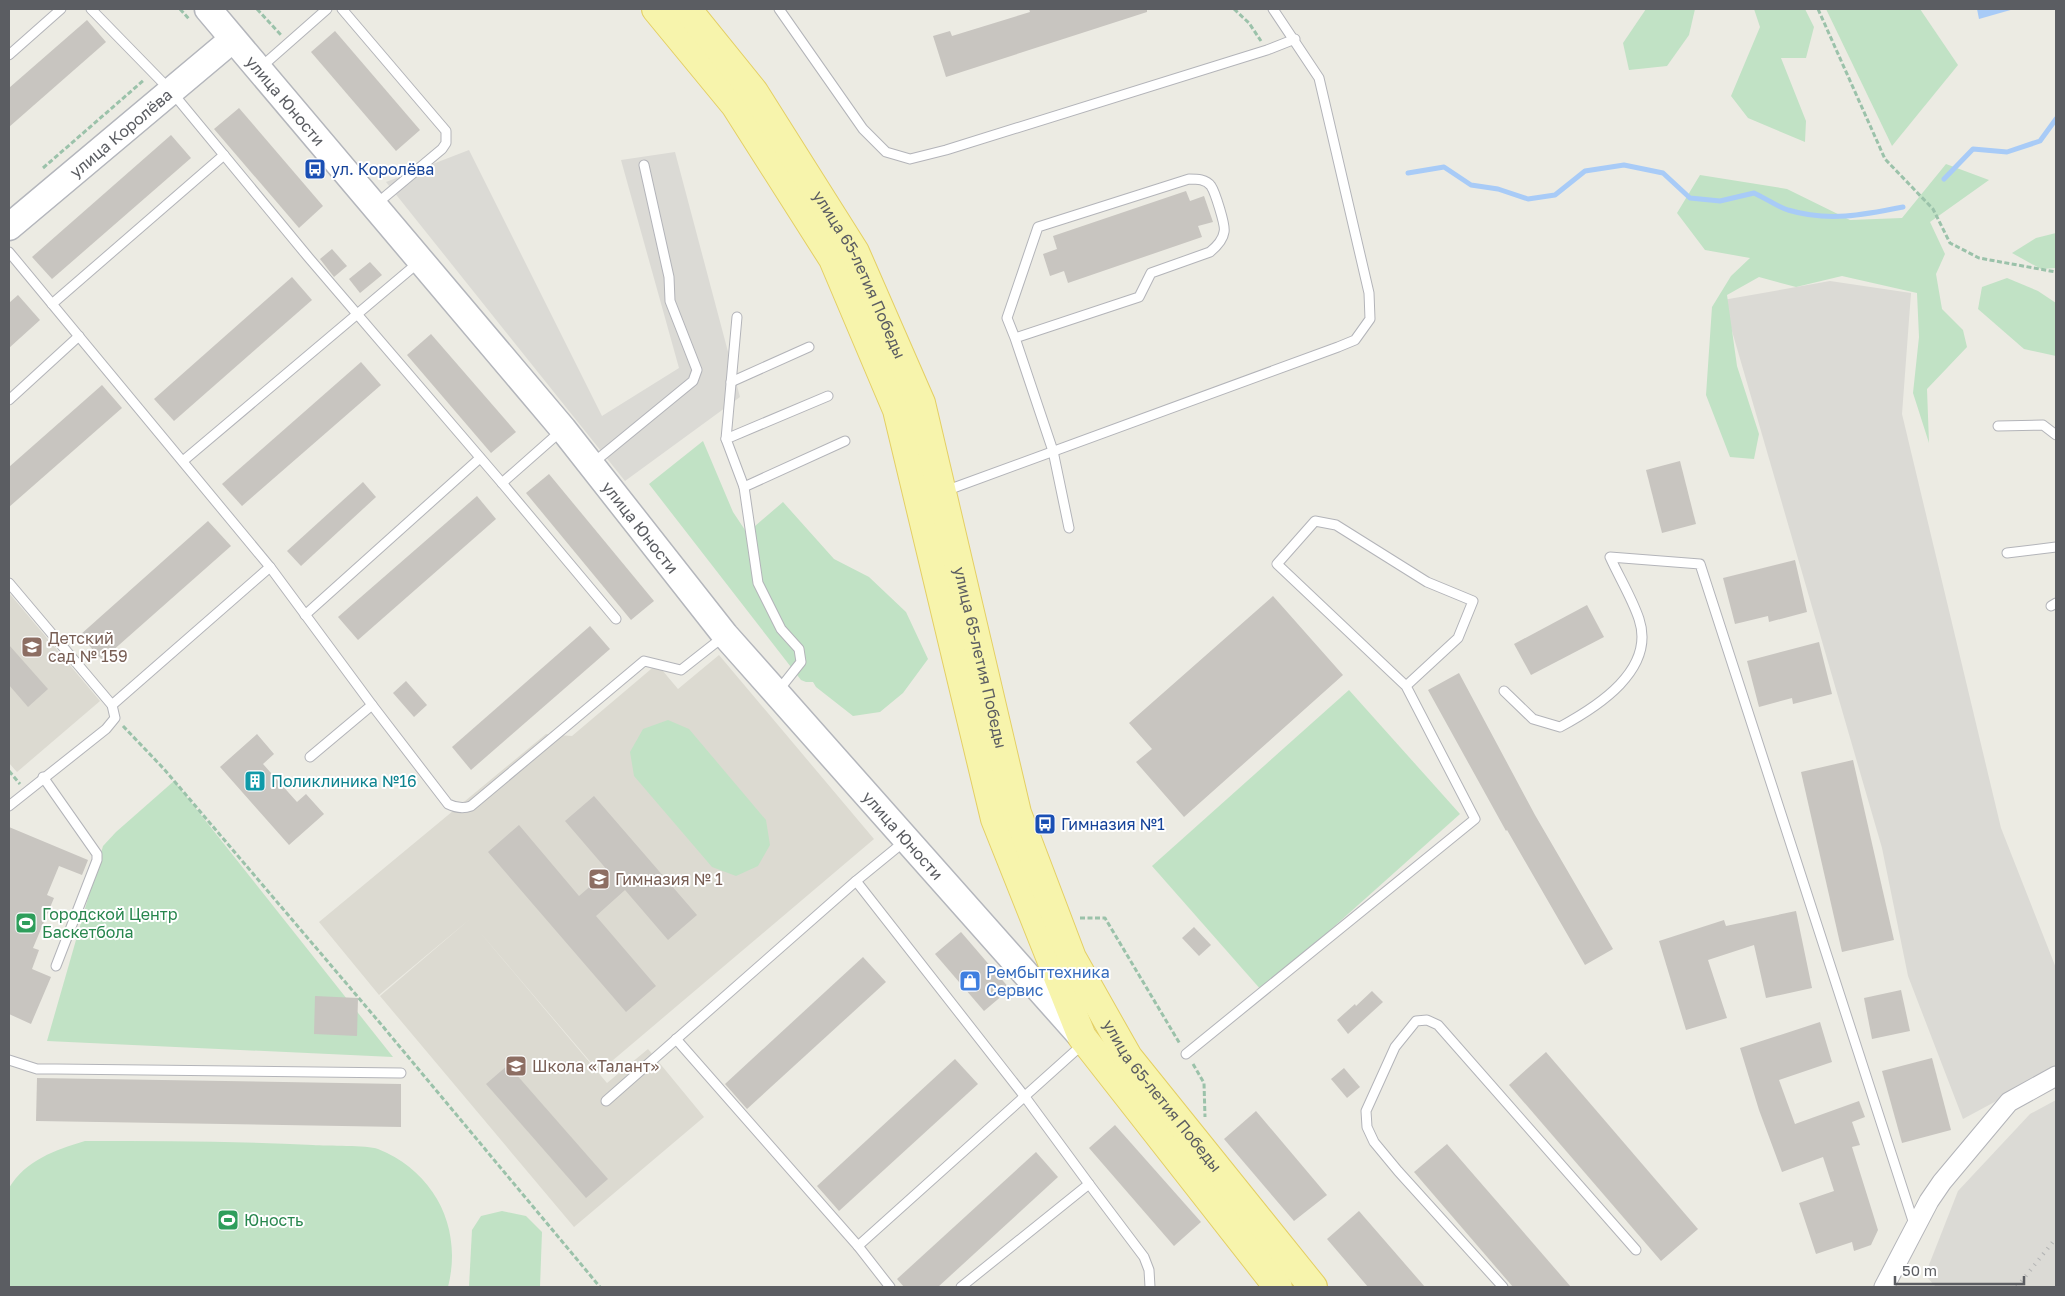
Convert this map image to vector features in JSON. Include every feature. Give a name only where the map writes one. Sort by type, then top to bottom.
[{"type":"main road","name":"улица 65-летия Победы","points":[[656,9],[735,105],[833,259],[898,410],[996,819],[1084,1039],[1278,1287]]},
{"type":"main road","name":"улица 65-летия Победы","points":[[687,9],[754,92],[855,252],[921,403],[1017,813],[1072,958],[1128,1057],[1313,1287]]},
{"type":"street","name":"улица Юности","points":[[208,9],[260,68],[563,429],[725,635],[1084,1039]]},
{"type":"street","name":"улица Королёва","points":[[9,227],[233,39]]},
{"type":"street","points":[[1884,1287],[1928,1201],[1938,1186],[2009,1102],[2056,1076]]},
{"type":"lane","points":[[9,55],[61,9]]},
{"type":"lane","points":[[91,9],[171,91],[616,619]]},
{"type":"lane","points":[[260,68],[326,9]]},
{"type":"lane","points":[[342,9],[446,131],[446,143],[442,149],[375,205]]},
{"type":"lane","points":[[778,9],[863,129],[886,152],[910,159],[946,150],[1267,50],[1294,39]]},
{"type":"lane","points":[[942,492],[1338,347],[1355,340],[1370,320],[1369,293],[1319,78],[1273,9]]},
{"type":"lane","points":[[52,304],[224,155]]},
{"type":"lane","points":[[591,464],[693,381],[697,370],[670,301],[669,277],[644,165]]},
{"type":"lane","points":[[1015,338],[1138,296],[1151,273],[1210,252],[1217,246],[1224,232],[1224,224],[1211,187],[1198,179],[1189,179],[1038,227],[1007,318],[1053,451],[1069,528]]},
{"type":"lane","points":[[9,252],[270,567],[448,804],[454,807],[465,808],[471,806],[644,661],[681,670],[725,635]]},
{"type":"lane","points":[[183,461],[421,260]]},
{"type":"lane","points":[[737,317],[726,439],[744,487],[758,583],[781,629],[799,649],[801,662],[776,693]]},
{"type":"lane","points":[[9,400],[79,336]]},
{"type":"lane","points":[[731,382],[809,347]]},
{"type":"lane","points":[[726,439],[828,396]]},
{"type":"lane","points":[[1998,426],[2043,425],[2056,435]]},
{"type":"lane","points":[[502,483],[563,429]]},
{"type":"lane","points":[[744,487],[845,441]]},
{"type":"lane","points":[[305,615],[480,458]]},
{"type":"lane","points":[[1186,1054],[1475,819],[1406,686],[1277,564],[1315,521],[1336,525],[1427,582],[1473,601],[1458,638],[1406,686]]},
{"type":"lane","points":[[2007,553],[2056,547]]},
{"type":"lane","points":[[1504,691],[1533,719],[1560,727],[1591,710],[1629,676],[1642,645],[1640,620],[1610,557],[1700,564],[1915,1228]]},
{"type":"lane","points":[[112,705],[270,567]]},
{"type":"lane","points":[[9,583],[112,705],[114,718],[106,729],[43,777],[9,806]]},
{"type":"lane","points":[[310,757],[372,705]]},
{"type":"lane","points":[[43,777],[94,847],[97,854],[97,860],[56,966]]},
{"type":"lane","points":[[606,1101],[856,881],[907,840]]},
{"type":"lane","points":[[856,881],[1025,1097],[1144,1257],[1149,1270],[1150,1287]]},
{"type":"lane","points":[[1504,1287],[1374,1142],[1367,1127],[1366,1112],[1395,1047],[1416,1021],[1427,1020],[1438,1024],[1636,1250]]},
{"type":"lane","points":[[676,1039],[858,1246],[890,1287]]},
{"type":"lane","points":[[858,1246],[1025,1097],[1084,1039]]},
{"type":"lane","points":[[9,1060],[37,1069],[401,1073]]},
{"type":"lane","points":[[961,1287],[1089,1184]]},
{"type":"path","points":[[257,9],[288,43]]},
{"type":"path","points":[[1234,9],[1250,23],[1267,50]]},
{"type":"path","points":[[1818,9],[1885,159],[1933,209],[1950,243],[1979,258],[2056,272]]},
{"type":"path","points":[[38,173],[153,72]]},
{"type":"path","points":[[114,718],[187,796],[380,1022],[600,1287]]},
{"type":"path","points":[[1074,917],[1104,918],[1204,1082],[1205,1118]]},
{"type":"shaded area","points":[[469,150],[602,416],[679,368],[621,160],[675,152],[740,397],[625,481],[386,182]]},
{"type":"shaded area","points":[[1830,281],[1911,293],[1902,414],[2001,828],[2056,968],[2056,1069],[1963,1119],[1908,976],[1882,848],[1723,300]]},
{"type":"shaded area","name":"Детский сад № 159","points":[[9,593],[100,701],[17,772],[9,763]]},
{"type":"shaded area","name":"Гимназия № 1","points":[[719,655],[874,839],[599,1072],[478,930],[607,1083],[648,1049],[704,1117],[574,1227],[380,996],[470,919],[379,995],[319,922],[546,734],[572,736],[657,664],[678,689]]},
{"type":"shaded area","points":[[2056,1100],[2056,1287],[1936,1287],[1925,1275],[1958,1191],[2030,1114]]},
{"type":"green space","points":[[1646,9],[1695,9],[1689,35],[1667,66],[1629,70],[1623,43]]},
{"type":"green space","points":[[1754,9],[1805,9],[1814,27],[1806,58],[1781,58],[1806,121],[1805,142],[1748,118],[1731,96],[1760,27]]},
{"type":"green space","points":[[1826,9],[1920,9],[1958,65],[1892,146]]},
{"type":"green space","points":[[1946,164],[1989,180],[1930,222],[1945,254],[1936,274],[1942,309],[1963,330],[1967,347],[1927,389],[1929,443],[1913,393],[1919,337],[1917,293],[1842,276],[1796,287],[1759,277],[1727,295],[1737,366],[1759,434],[1754,459],[1730,457],[1706,395],[1712,307],[1731,276],[1750,258],[1705,250],[1677,213],[1700,175],[1787,189],[1850,220],[1902,218]]},
{"type":"green space","points":[[2056,233],[2056,268],[2041,269],[2012,253],[2036,238]]},
{"type":"green space","points":[[2007,278],[2038,291],[2056,303],[2056,356],[2024,349],[1978,309],[1982,287]]},
{"type":"green space","points":[[703,441],[733,512],[747,533],[783,502],[834,559],[869,577],[906,612],[928,659],[903,693],[880,712],[853,716],[816,687],[813,682],[801,680],[649,484]]},
{"type":"green space","points":[[1349,690],[1460,814],[1262,991],[1152,866]]},
{"type":"green space","points":[[668,720],[689,729],[766,820],[770,845],[758,866],[736,876],[712,867],[634,776],[630,752],[643,729]]},
{"type":"green space","points":[[174,781],[393,1057],[47,1041],[103,846],[116,832]]},
{"type":"green space","name":"Юность","points":[[85,1141],[256,1143],[356,1146],[378,1149],[398,1159],[415,1172],[429,1187],[440,1204],[447,1223],[451,1244],[452,1265],[448,1287],[9,1287],[9,1188],[24,1170],[42,1157]]},
{"type":"green space","points":[[502,1211],[526,1216],[542,1232],[540,1287],[469,1287],[472,1230],[481,1216]]},
{"type":"water","points":[[1977,9],[2014,9],[1979,19]]},
{"type":"building","points":[[1029,9],[1147,9],[1147,12],[946,77],[933,36],[950,31],[952,36],[1030,12]]},
{"type":"building","points":[[87,20],[106,42],[9,127],[9,88]]},
{"type":"building","points":[[335,31],[420,130],[396,151],[311,52]]},
{"type":"building","points":[[239,108],[323,206],[299,228],[214,129]]},
{"type":"building","points":[[171,135],[191,158],[52,279],[32,257]]},
{"type":"building","points":[[1186,191],[1190,201],[1204,196],[1213,222],[1198,226],[1202,237],[1068,283],[1064,271],[1050,276],[1043,254],[1057,249],[1053,236]]},
{"type":"building","points":[[332,249],[347,266],[334,277],[320,259]]},
{"type":"building","points":[[370,262],[382,275],[360,293],[349,279]]},
{"type":"building","points":[[292,277],[312,300],[174,421],[154,399]]},
{"type":"building","points":[[18,295],[40,320],[9,348],[9,303]]},
{"type":"building","points":[[431,334],[516,432],[491,453],[407,355]]},
{"type":"building","points":[[361,362],[381,385],[242,506],[222,484]]},
{"type":"building","points":[[102,385],[122,408],[9,507],[9,467]]},
{"type":"building","points":[[1680,461],[1696,524],[1662,533],[1646,470]]},
{"type":"building","points":[[549,474],[654,601],[631,620],[526,493]]},
{"type":"building","points":[[363,482],[376,497],[301,566],[287,551]]},
{"type":"building","points":[[477,496],[496,519],[358,640],[338,617]]},
{"type":"building","points":[[208,521],[231,546],[102,660],[80,635]]},
{"type":"building","points":[[1795,560],[1807,612],[1769,622],[1768,616],[1735,624],[1723,578]]},
{"type":"building","points":[[1273,596],[1343,675],[1184,817],[1136,762],[1152,749],[1129,723]]},
{"type":"building","points":[[1587,605],[1604,637],[1531,675],[1514,644]]},
{"type":"building","points":[[590,626],[610,649],[471,770],[452,747]]},
{"type":"building","points":[[1819,642],[1832,694],[1793,704],[1792,698],[1759,707],[1747,661]]},
{"type":"building","points":[[9,645],[48,689],[28,707],[9,685]]},
{"type":"building","points":[[1459,673],[1535,815],[1613,949],[1585,965],[1506,831],[1428,690]]},
{"type":"building","points":[[406,681],[427,705],[414,717],[393,693]]},
{"type":"building","name":"Поликлиника №16","points":[[257,734],[274,754],[263,764],[297,802],[306,794],[324,814],[289,845],[220,767]]},
{"type":"building","points":[[1853,760],[1894,940],[1842,952],[1801,772]]},
{"type":"building","points":[[594,796],[697,915],[668,940],[625,890],[596,916],[656,986],[626,1012],[488,852],[519,825],[579,896],[608,871],[565,821]]},
{"type":"building","name":"Городской Центр Баскетбола","points":[[9,827],[88,860],[82,875],[59,866],[47,895],[54,898],[33,948],[39,950],[32,969],[51,977],[31,1024],[9,1014]]},
{"type":"building","points":[[1796,911],[1812,988],[1766,998],[1754,945],[1708,960],[1727,1018],[1686,1030],[1659,941],[1724,920],[1726,926]]},
{"type":"building","points":[[1194,927],[1211,945],[1199,956],[1182,938]]},
{"type":"building","points":[[961,932],[1010,989],[984,1011],[935,954]]},
{"type":"building","points":[[863,957],[886,982],[747,1109],[725,1084]]},
{"type":"building","points":[[1901,990],[1910,1031],[1872,1039],[1864,998]]},
{"type":"building","points":[[1372,991],[1383,1002],[1348,1034],[1337,1020]]},
{"type":"building","points":[[315,996],[358,998],[357,1036],[314,1034]]},
{"type":"building","points":[[1820,1022],[1832,1062],[1779,1080],[1795,1124],[1859,1101],[1865,1117],[1852,1122],[1860,1145],[1852,1147],[1878,1230],[1871,1245],[1854,1251],[1852,1242],[1816,1254],[1799,1203],[1834,1191],[1823,1157],[1782,1172],[1759,1110],[1740,1048]]},
{"type":"building","points":[[1546,1052],[1698,1229],[1661,1261],[1509,1085]]},
{"type":"building","points":[[1932,1058],[1951,1130],[1902,1143],[1882,1071]]},
{"type":"building","points":[[955,1059],[978,1084],[839,1211],[817,1186]]},
{"type":"building","points":[[508,1065],[608,1179],[586,1198],[486,1084]]},
{"type":"building","points":[[1344,1068],[1360,1087],[1347,1098],[1331,1079]]},
{"type":"building","points":[[37,1078],[401,1084],[401,1127],[36,1121]]},
{"type":"building","points":[[1256,1111],[1327,1195],[1294,1221],[1224,1139]]},
{"type":"building","points":[[1115,1125],[1201,1222],[1174,1246],[1089,1148]]},
{"type":"building","points":[[1447,1144],[1571,1287],[1513,1287],[1414,1172]]},
{"type":"building","points":[[1036,1152],[1058,1177],[938,1287],[904,1287],[897,1279]]},
{"type":"building","points":[[1359,1211],[1425,1287],[1368,1287],[1327,1239]]},
{"type":"waterway","points":[[1944,179],[1973,149],[2007,152],[2040,141],[2056,119]]},
{"type":"waterway","points":[[1408,173],[1444,167],[1471,185],[1498,189],[1528,199],[1555,195],[1585,171],[1624,165],[1663,173],[1690,198],[1720,201],[1754,193],[1788,210],[1817,216],[1860,215],[1903,207]]},
{"type":"railway","points":[[2017,1287],[2056,1238]]},
{"type":"place","name":"ул. Королёва","points":[[315,169]]},
{"type":"place","name":"Детский сад № 159","points":[[32,647]]},
{"type":"place","name":"Поликлиника №16","points":[[255,781]]},
{"type":"place","name":"Гимназия №1","points":[[1045,824]]},
{"type":"place","name":"Гимназия № 1","points":[[599,879]]},
{"type":"place","name":"Городской Центр Баскетбола","points":[[26,923]]},
{"type":"place","name":"Рембыттехника Сервис","points":[[970,981]]},
{"type":"place","name":"Школа «Талант»","points":[[516,1066]]},
{"type":"place","name":"Юность","points":[[228,1220]]}]
